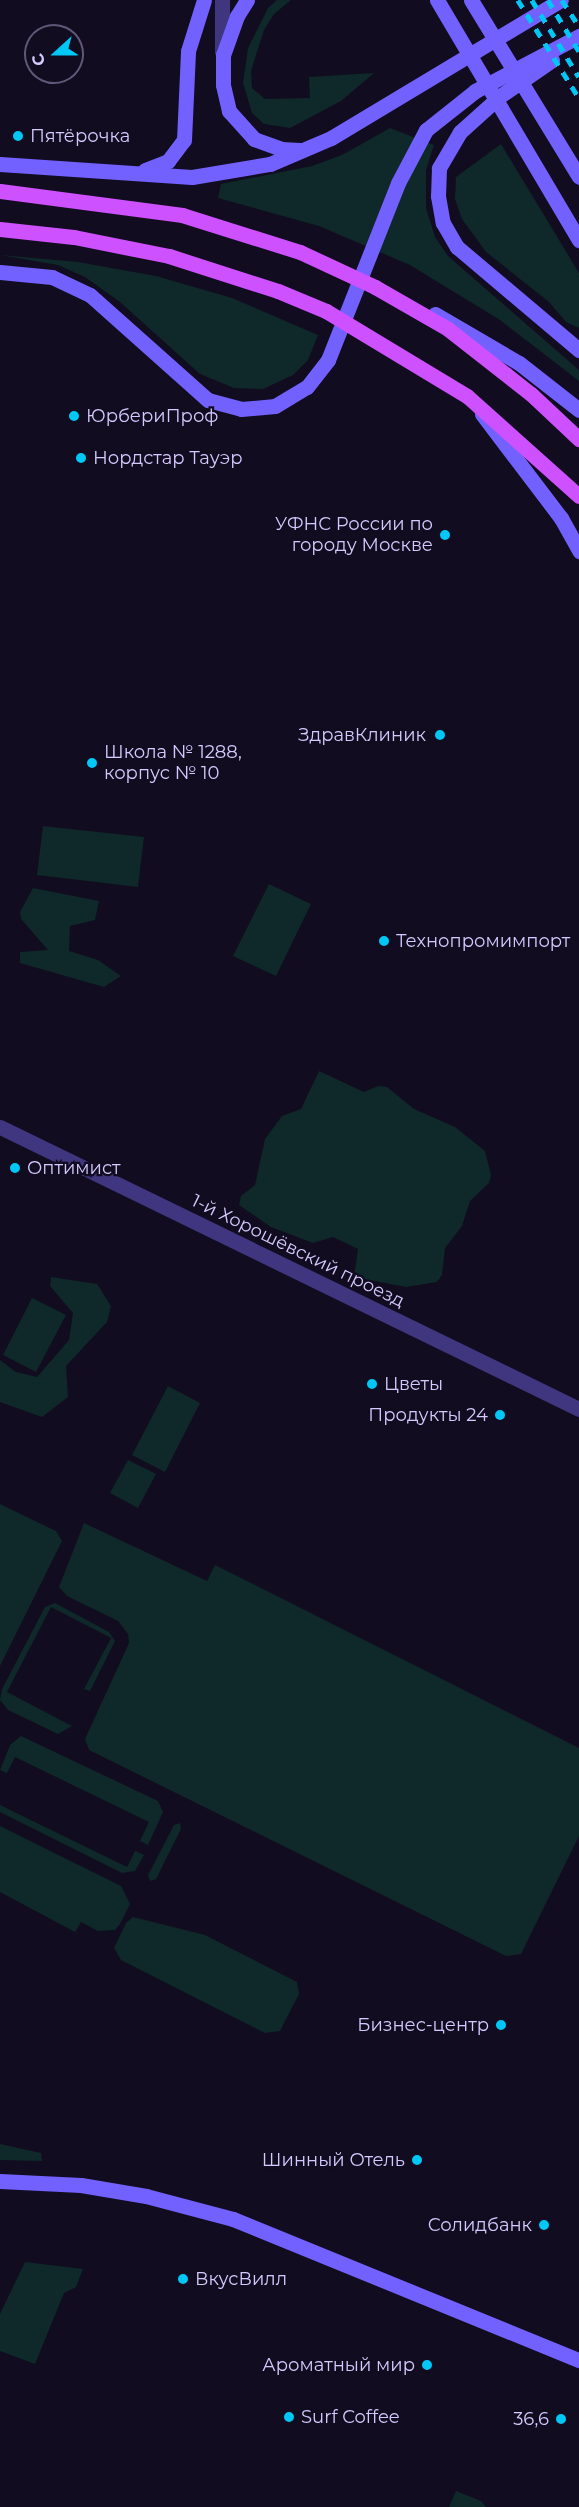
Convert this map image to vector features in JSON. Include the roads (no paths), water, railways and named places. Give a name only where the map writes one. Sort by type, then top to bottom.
[{"type":"main road","points":[[138,171],[168,161],[184,140],[188,51],[195,21],[204,0]]},
{"type":"main road","points":[[247,0],[226,40],[221,70],[229,111],[254,139],[281,149],[311,149]]},
{"type":"main road","points":[[437,0],[579,240]]},
{"type":"main road","points":[[471,0],[579,177]]},
{"type":"main road","points":[[0,164],[138,171],[192,177],[235,172],[311,149],[407,94],[561,0]]},
{"type":"main road","points":[[0,272],[52,277],[79,289],[101,304],[187,384],[208,400],[253,410],[281,403],[307,387],[328,360],[401,175],[426,130],[475,91],[579,36]]},
{"type":"main road","points":[[579,42],[483,110],[452,143],[439,168],[439,210],[449,235],[467,257],[534,309],[579,350]]},
{"type":"main road","points":[[0,190],[182,216],[300,252],[486,341],[579,410]]},
{"type":"main road","points":[[0,229],[117,245],[219,271],[326,311],[467,396],[579,496]]},
{"type":"main road","points":[[375,287],[448,329],[484,356],[579,439]]},
{"type":"main road","points":[[467,396],[561,518],[579,551]]},
{"type":"main road","points":[[0,2181],[81,2185],[190,2206],[233,2220],[579,2360]]},
{"type":"street","points":[[195,21],[196,0]]},
{"type":"street","points":[[221,70],[222,0]]},
{"type":"street","name":"1-й Хорошёвский проезд","points":[[0,1127],[579,1409]]},
{"type":"railway","points":[[518,0],[579,98]]},
{"type":"railway","points":[[532,0],[579,77]]},
{"type":"railway","points":[[548,0],[579,51]]},
{"type":"railway","points":[[562,0],[579,26]]},
{"type":"place","name":"Пятёрочка","points":[[18,136]]},
{"type":"place","name":"ЮрбериПроф","points":[[74,416]]},
{"type":"place","name":"Нордстар Тауэр","points":[[81,458]]},
{"type":"place","name":"УФНС России по городу Москве","points":[[445,535]]},
{"type":"place","name":"ЗдравКлиник","points":[[440,735]]},
{"type":"place","name":"Школа № 1288, корпус № 10","points":[[92,763]]},
{"type":"place","name":"Технопромимпорт","points":[[384,941]]},
{"type":"place","name":"Оптимист","points":[[15,1168]]},
{"type":"place","name":"Цветы","points":[[372,1384]]},
{"type":"place","name":"Продукты 24","points":[[500,1415]]},
{"type":"place","name":"Бизнес-центр","points":[[501,2025]]},
{"type":"place","name":"Шинный Отель","points":[[417,2160]]},
{"type":"place","name":"Солидбанк","points":[[544,2225]]},
{"type":"place","name":"ВкусВилл","points":[[183,2279]]},
{"type":"place","name":"Ароматный мир","points":[[427,2365]]},
{"type":"place","name":"Surf Coffee","points":[[289,2417]]},
{"type":"place","name":"36,6","points":[[561,2419]]}]
